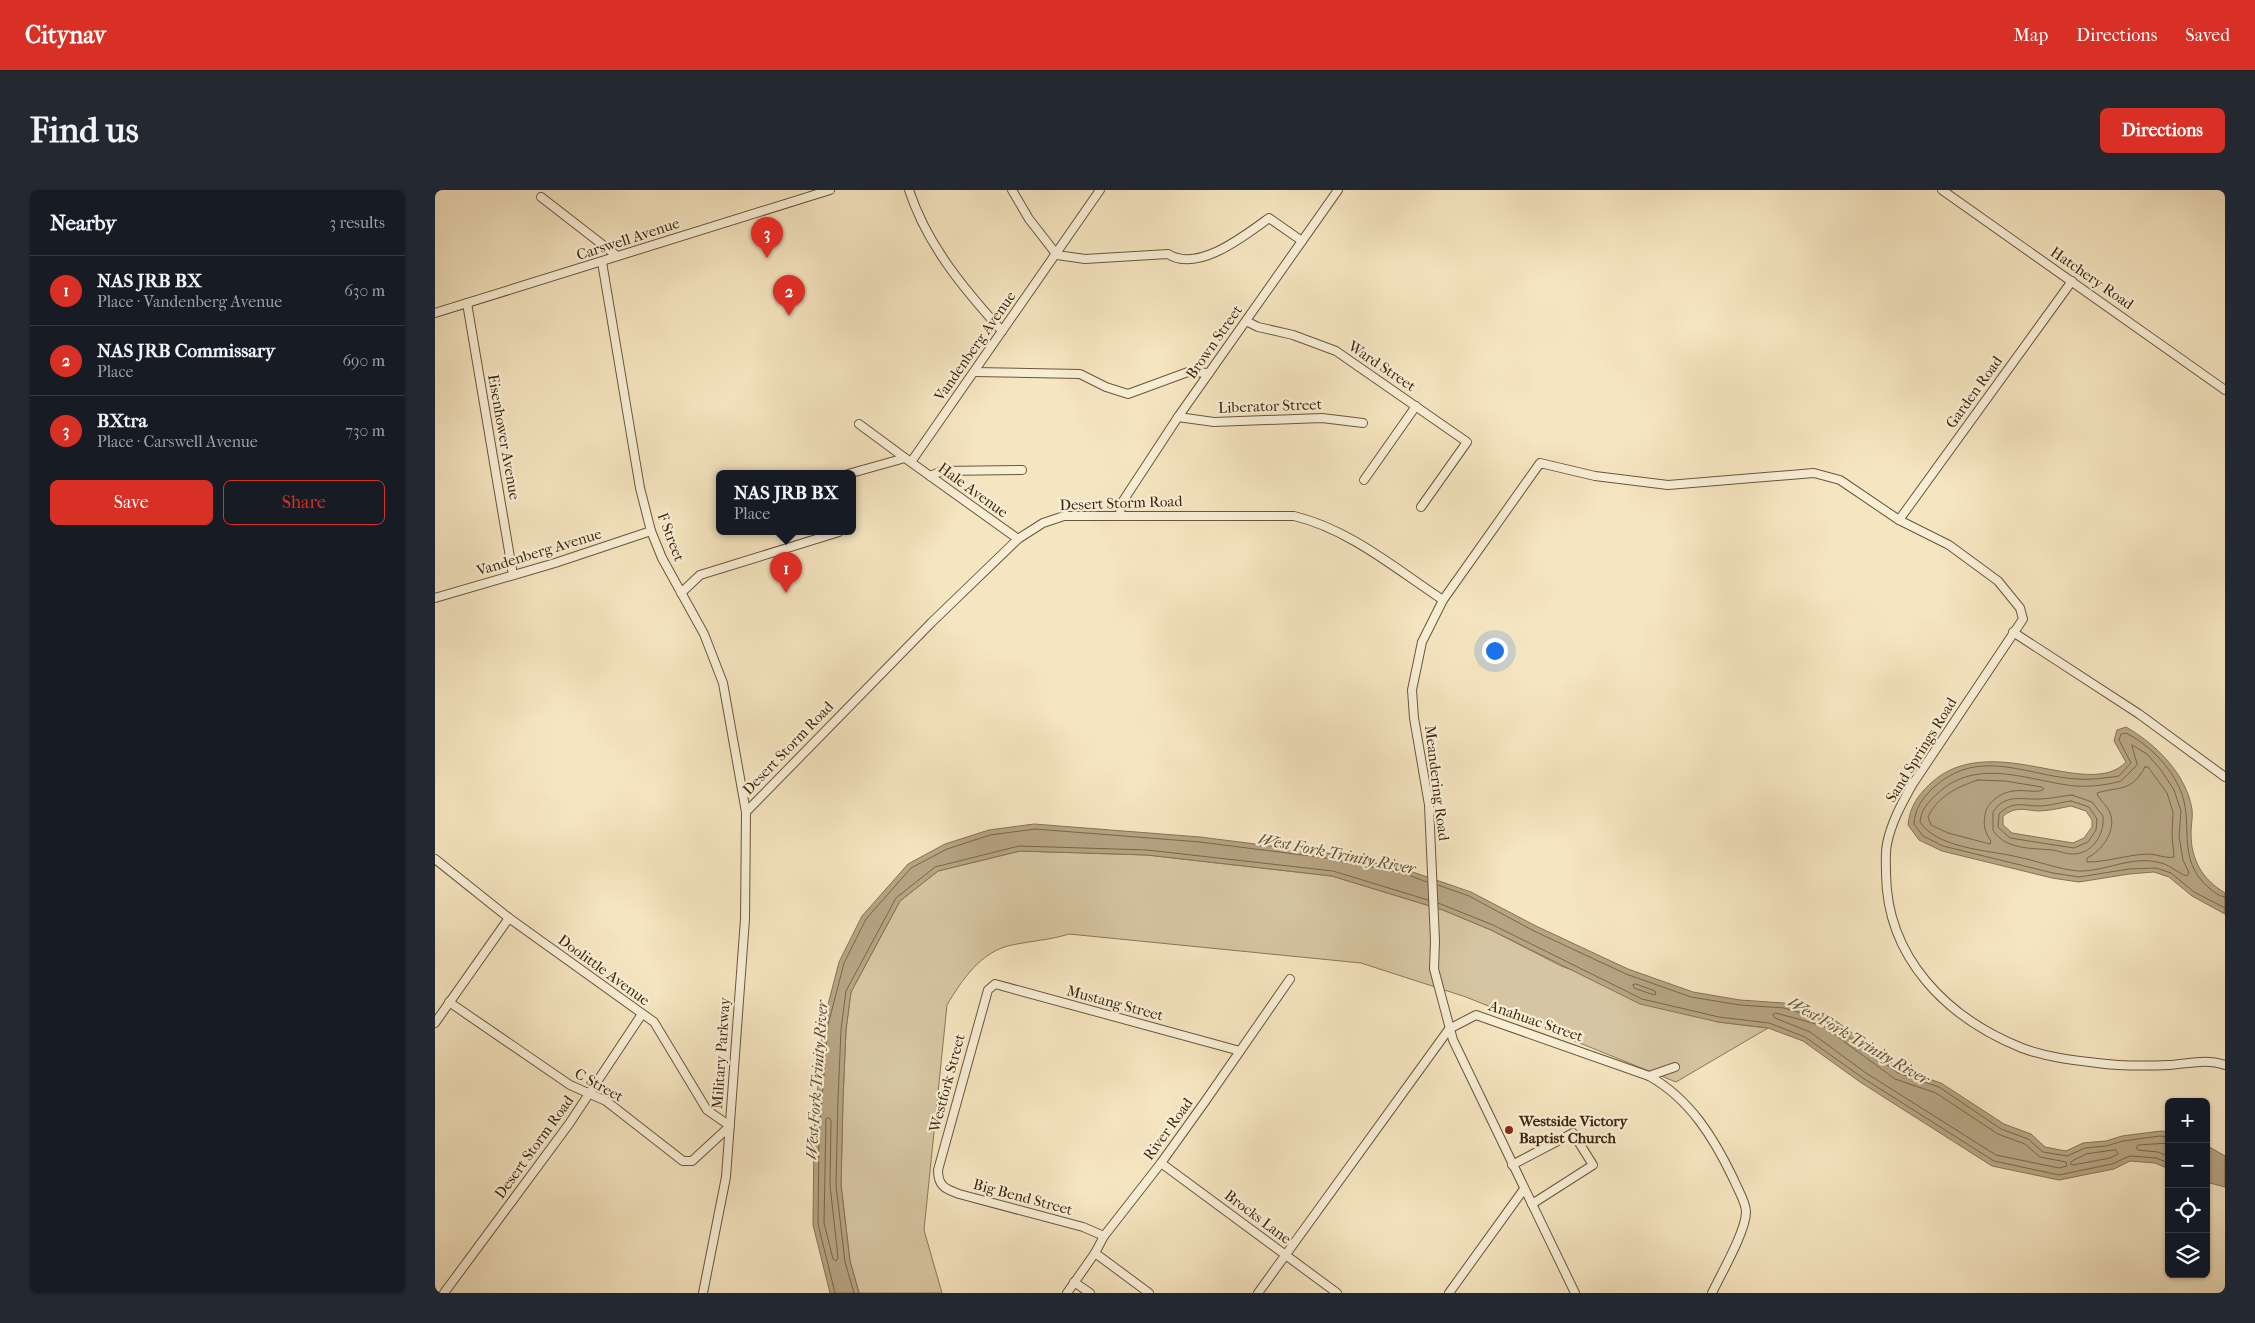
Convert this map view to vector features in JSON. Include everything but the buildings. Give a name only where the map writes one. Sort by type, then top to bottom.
[{"type":"street","name":"Carswell Avenue","points":[[435,313],[829,190]]},
{"type":"street","points":[[909,190],[922,223],[951,272],[1001,331]]},
{"type":"street","points":[[1012,190],[1029,219],[1057,255],[1085,259],[1168,254],[1176,260],[1197,258],[1232,245],[1269,218],[1302,241]]},
{"type":"street","name":"Vandenberg Avenue","points":[[908,460],[974,372],[1001,331],[1057,255],[1100,190]]},
{"type":"street","name":"Brown Street","points":[[1120,515],[1121,504],[1178,417],[1338,190]]},
{"type":"street","name":"Hatchery Road","points":[[1942,190],[2225,390]]},
{"type":"street","points":[[541,197],[617,256]]},
{"type":"street","name":"F Street","points":[[602,262],[640,488],[651,531],[662,558],[704,634],[723,683],[746,812]]},
{"type":"street","name":"Garden Road","points":[[1899,520],[2072,281]]},
{"type":"street","name":"Eisenhower Avenue","points":[[467,303],[513,574]]},
{"type":"street","name":"Ward Street","points":[[1246,321],[1258,327],[1293,335],[1336,351],[1416,406],[1364,480]]},
{"type":"street","points":[[974,372],[1080,374],[1106,387],[1128,394],[1188,372],[1209,373]]},
{"type":"street","points":[[1416,406],[1467,442],[1421,507]]},
{"type":"street","name":"Liberator Street","points":[[1178,417],[1214,422],[1322,418],[1363,423]]},
{"type":"street","name":"Hale Avenue","points":[[859,424],[1018,539]]},
{"type":"street","points":[[856,472],[908,460]]},
{"type":"street","name":"Sand Springs Road","points":[[1540,463],[1595,476],[1668,485],[1814,473],[1826,474],[1855,489],[1899,520],[1949,544],[1998,581],[2021,608],[2023,619],[1912,785],[1898,810],[1887,843],[1886,860],[1889,908],[1895,933],[1920,974],[1945,1001],[1961,1014],[2022,1048],[2042,1054],[2099,1063],[2171,1065],[2193,1062],[2225,1065]]},
{"type":"street","name":"Meandering Road","points":[[1540,463],[1443,600],[1422,642],[1412,690],[1414,718],[1429,805],[1435,941],[1434,969],[1449,1029],[1512,1166],[1575,1293]]},
{"type":"street","points":[[930,476],[942,471],[1022,470]]},
{"type":"street","name":"Desert Storm Road","points":[[746,812],[911,642],[1018,539],[1043,522],[1063,516],[1275,514],[1314,521],[1355,541],[1443,600]]},
{"type":"street","name":"Vandenberg Avenue","points":[[435,598],[651,531]]},
{"type":"street","points":[[681,592],[700,575],[829,535]]},
{"type":"street","points":[[2013,632],[2139,714],[2225,777]]},
{"type":"street","name":"Military Parkway","points":[[703,1293],[726,1177],[745,919],[746,812]]},
{"type":"street","name":"Doolittle Avenue","points":[[435,859],[509,918],[654,1022],[707,1110],[730,1126]]},
{"type":"street","points":[[435,1023],[509,918]]},
{"type":"street","name":"River Road","points":[[1067,1293],[1095,1253],[1104,1236],[1161,1163],[1289,979]]},
{"type":"street","name":"Mustang Street","points":[[987,992],[995,984],[1240,1051]]},
{"type":"street","name":"Westfork Street","points":[[938,1181],[937,1170],[987,992]]},
{"type":"street","name":"C Street","points":[[449,1002],[570,1085],[606,1102],[683,1161],[693,1161],[730,1126]]},
{"type":"street","name":"Desert Storm Road","points":[[444,1293],[589,1095],[642,1014]]},
{"type":"street","name":"Anahuac Street","points":[[1258,1293],[1449,1029],[1476,1015],[1649,1076],[1671,1090],[1689,1107],[1718,1147],[1746,1211],[1744,1224],[1712,1293]]},
{"type":"street","points":[[1649,1076],[1675,1067]]},
{"type":"street","points":[[1512,1166],[1573,1133],[1593,1165],[1532,1204]]},
{"type":"street","name":"Brocks Lane","points":[[1161,1163],[1337,1293]]},
{"type":"street","name":"Big Bend Street","points":[[938,1181],[949,1191],[1083,1227],[1104,1236]]},
{"type":"street","points":[[1449,1293],[1524,1189]]},
{"type":"street","points":[[1095,1253],[1149,1293]]},
{"type":"street","points":[[1074,1282],[1090,1293]]},
{"type":"shaded area","points":[[1020,851],[1147,855],[1332,876],[1443,910],[1491,930],[1561,966],[1718,1022],[1768,1028],[1676,1082],[1466,997],[1361,963],[1069,934],[1001,948],[991,953],[973,968],[947,1005],[924,1230],[942,1293],[859,1293],[850,1261],[841,1185],[846,1030],[851,992],[900,901],[938,871]]},
{"type":"water","points":[[2126,727],[2137,734],[2158,751],[2176,772],[2189,796],[2192,809],[2191,833],[2193,852],[2204,875],[2225,893],[2225,914],[2192,896],[2169,877],[2154,872],[2079,882],[2052,878],[1942,851],[1919,840],[1908,825],[1912,807],[1922,793],[1931,783],[1955,768],[1981,762],[2009,763],[2088,774],[2109,772],[2126,762],[2114,741],[2117,730]],"holes":[[[2071,806],[2086,811],[2092,820],[2092,827],[2084,838],[2073,843],[2012,833],[2003,825],[2003,816],[2016,810],[2042,811]]]},
{"type":"water","name":"West Fork Trinity River","points":[[1034,824],[1200,837],[1327,853],[1404,869],[1471,892],[1536,926],[1628,969],[1693,992],[1740,1000],[1784,1003],[1828,1015],[1900,1069],[1941,1083],[2004,1124],[2031,1134],[2045,1147],[2066,1151],[2083,1143],[2106,1141],[2122,1136],[2165,1132],[2165,1167],[2155,1163],[2130,1161],[2114,1169],[2059,1180],[1992,1166],[1860,1082],[1803,1041],[1768,1028],[1718,1022],[1640,1004],[1491,930],[1443,910],[1332,876],[1147,855],[1020,851],[938,871],[900,901],[851,992],[846,1030],[841,1185],[850,1261],[859,1293],[830,1293],[813,1225],[814,1134],[823,1024],[839,962],[862,916],[908,864],[945,844],[989,830]]},
{"type":"water","points":[[2210,1147],[2225,1156],[2225,1187],[2210,1183]]},
{"type":"place","name":"BXtra","points":[[767,258]]},
{"type":"place","name":"NAS JRB Commissary","points":[[789,316]]},
{"type":"place","name":"NAS JRB BX","points":[[786,593]]},
{"type":"place","name":"Westside Victory Baptist Church","points":[[1509,1130]]}]
